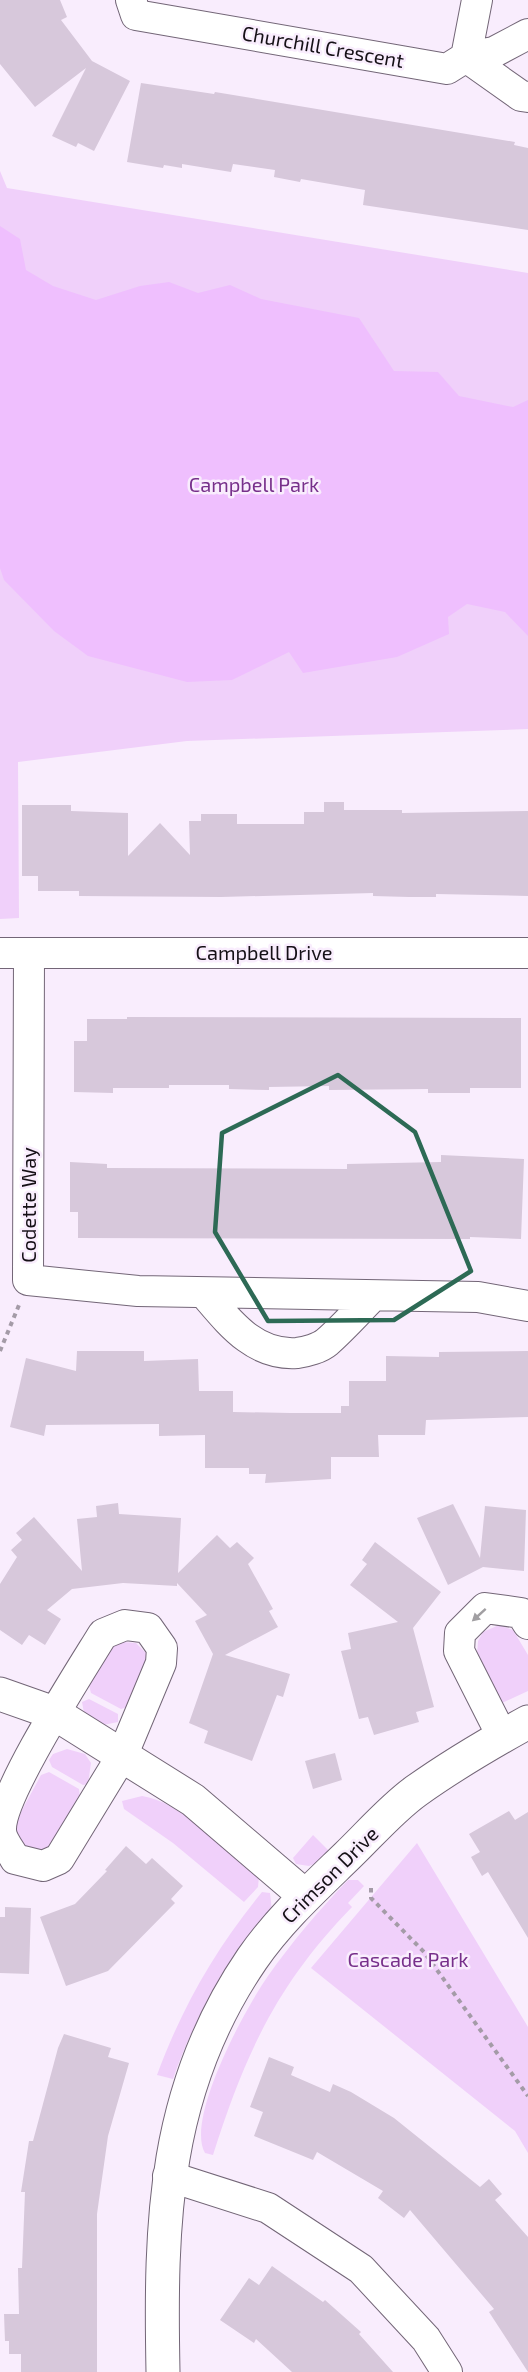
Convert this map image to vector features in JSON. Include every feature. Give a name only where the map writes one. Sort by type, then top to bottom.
[{"type":"street","name":"Churchill Crescent","points":[[131,0],[136,15],[447,69],[466,57]]},
{"type":"street","points":[[466,57],[477,0]]},
{"type":"street","points":[[466,57],[494,52],[528,34]]},
{"type":"street","points":[[466,57],[521,96],[528,97]]},
{"type":"street","name":"Campbell Drive","points":[[15,954],[528,953]]},
{"type":"street","name":"Codette Way","points":[[15,954],[28,1280],[138,1291],[478,1298],[528,1306]]},
{"type":"street","points":[[204,1293],[244,1336],[267,1351],[288,1353],[303,1352],[325,1343],[373,1296]]},
{"type":"street","name":"Crimson Drive","points":[[163,2372],[161,2270],[168,2176],[188,2091],[215,2021],[252,1959],[304,1895],[414,1792],[515,1729],[459,1651],[460,1633],[485,1608],[520,1612],[528,1624]]},
{"type":"street","points":[[126,1625],[148,1628],[162,1648],[161,1663],[123,1754],[59,1859],[43,1866],[15,1859],[1,1833],[2,1816],[54,1713],[103,1634],[126,1625]]},
{"type":"street","points":[[0,1694],[54,1713],[123,1754],[193,1800],[304,1895]]},
{"type":"street","points":[[168,2176],[268,2208],[361,2269],[426,2339],[447,2372]]},
{"type":"path","points":[[0,1352],[28,1280]]},
{"type":"path","points":[[371,1888],[371,1898],[424,1952],[528,2096]]},
{"type":"highlighted area","points":[[338,1075],[415,1132],[471,1271],[394,1320],[268,1321],[215,1232],[222,1133]]},
{"type":"green space","name":"Campbell Park","points":[[0,171],[7,188],[528,273],[528,729],[187,741],[18,762],[19,918],[0,919]]},
{"type":"green space","points":[[499,1625],[513,1630],[528,1655],[528,1691],[502,1703],[477,1654],[478,1641],[483,1632]]},
{"type":"green space","points":[[123,1642],[136,1643],[148,1655],[130,1706],[121,1709],[91,1693],[89,1685],[112,1646]]},
{"type":"green space","points":[[89,1699],[118,1714],[118,1722],[103,1725],[84,1713],[82,1702]]},
{"type":"green space","points":[[67,1749],[85,1754],[91,1763],[88,1784],[83,1785],[52,1767],[49,1760],[53,1754]]},
{"type":"green space","points":[[49,1772],[79,1789],[80,1798],[47,1851],[34,1852],[17,1841],[15,1823],[41,1775]]},
{"type":"green space","points":[[142,1796],[172,1807],[204,1829],[259,1876],[258,1887],[244,1902],[173,1843],[124,1809],[122,1801]]},
{"type":"green space","points":[[313,1835],[329,1851],[328,1859],[309,1866],[296,1864],[293,1858]]},
{"type":"green space","name":"Cascade Park","points":[[417,1843],[528,2027],[528,2153],[515,2131],[311,1968]]},
{"type":"green space","points":[[348,1880],[358,1880],[364,1886],[348,1903],[352,1907],[303,1964],[283,1993],[251,2052],[213,2155],[205,2153],[201,2137],[203,2115],[210,2090],[246,2012],[268,1976],[287,1951]]},
{"type":"green space","points":[[262,1892],[270,1893],[272,1911],[241,1950],[214,1990],[202,2011],[173,2079],[157,2075],[177,2026],[202,1979],[245,1913]]},
{"type":"shaded area","name":"Campbell Park","points":[[0,226],[20,239],[26,270],[53,286],[96,300],[140,286],[169,282],[198,293],[230,285],[261,299],[359,318],[394,371],[438,372],[459,396],[513,407],[528,400],[528,636],[505,612],[467,604],[448,617],[449,634],[397,657],[303,673],[289,652],[232,680],[187,682],[88,656],[54,631],[4,580],[0,568]]},
{"type":"building","points":[[0,0],[60,0],[67,17],[61,20],[92,61],[130,81],[94,151],[78,143],[76,147],[52,136],[86,68],[35,107],[0,64]]},
{"type":"building","points":[[141,83],[214,94],[215,92],[515,142],[514,145],[528,148],[528,230],[363,205],[365,190],[301,179],[300,182],[274,177],[275,170],[233,164],[231,172],[182,164],[182,168],[164,165],[163,168],[127,162]]},
{"type":"building","points":[[324,802],[344,802],[344,810],[402,810],[402,813],[528,811],[528,896],[436,894],[436,897],[409,897],[373,896],[373,893],[221,897],[79,896],[79,891],[38,891],[38,876],[22,876],[22,805],[71,805],[71,811],[128,813],[128,856],[160,823],[190,855],[189,821],[201,821],[201,814],[237,814],[237,824],[304,824],[304,812],[324,812]]},
{"type":"building","points":[[127,1017],[521,1018],[521,1088],[470,1088],[470,1093],[428,1093],[428,1089],[329,1090],[329,1086],[269,1087],[269,1090],[229,1089],[229,1085],[169,1085],[169,1088],[113,1088],[113,1093],[74,1092],[74,1041],[87,1041],[87,1019],[127,1019]]},
{"type":"building","points":[[441,1155],[524,1159],[521,1239],[470,1237],[470,1239],[78,1238],[78,1212],[70,1212],[70,1162],[107,1164],[107,1168],[347,1169],[347,1164],[441,1162]]},
{"type":"building","points":[[77,1351],[144,1351],[144,1361],[198,1359],[199,1391],[233,1391],[233,1412],[341,1413],[341,1406],[349,1406],[349,1381],[386,1381],[386,1356],[439,1357],[439,1352],[528,1351],[528,1417],[426,1420],[425,1435],[378,1435],[379,1457],[331,1457],[331,1479],[265,1483],[266,1474],[249,1474],[249,1468],[205,1468],[205,1435],[159,1436],[159,1424],[46,1425],[44,1436],[10,1427],[26,1358],[76,1371]]},
{"type":"building","points":[[118,1503],[119,1514],[181,1518],[178,1573],[217,1535],[230,1548],[237,1542],[254,1558],[248,1564],[273,1609],[269,1611],[278,1627],[225,1655],[290,1674],[283,1697],[277,1695],[252,1761],[204,1743],[208,1731],[189,1723],[213,1654],[195,1621],[207,1615],[177,1583],[177,1586],[123,1583],[72,1589],[47,1610],[61,1619],[45,1645],[29,1635],[22,1645],[0,1630],[0,1584],[17,1557],[11,1550],[22,1540],[16,1533],[34,1517],[82,1571],[77,1519],[97,1517],[96,1506]]},
{"type":"building","points":[[453,1504],[480,1558],[485,1506],[526,1510],[524,1571],[483,1567],[448,1585],[417,1518]]},
{"type":"building","points":[[375,1542],[441,1592],[413,1628],[434,1707],[416,1712],[419,1722],[374,1735],[368,1717],[359,1719],[341,1651],[351,1649],[348,1633],[398,1622],[350,1585],[367,1564],[362,1560]]},
{"type":"building","points":[[335,1753],[342,1780],[313,1789],[305,1761]]},
{"type":"building","points":[[509,1811],[515,1820],[528,1812],[528,1938],[488,1872],[482,1876],[471,1857],[480,1852],[469,1834]]},
{"type":"building","points":[[126,1846],[146,1864],[152,1858],[183,1886],[171,1899],[175,1903],[108,1971],[66,1986],[40,1917],[75,1904],[107,1871],[105,1870]]},
{"type":"building","points":[[5,1907],[31,1908],[29,1974],[0,1973],[0,1917],[5,1917]]},
{"type":"building","points":[[64,2034],[111,2048],[108,2057],[129,2063],[108,2136],[97,2214],[97,2372],[21,2372],[21,2354],[9,2354],[9,2341],[5,2341],[4,2314],[19,2314],[18,2268],[22,2268],[25,2192],[21,2192],[29,2141],[33,2141],[58,2048]]},
{"type":"building","points":[[269,2057],[294,2067],[291,2075],[330,2092],[333,2084],[351,2092],[394,2118],[480,2187],[489,2179],[502,2194],[495,2200],[528,2237],[528,2372],[489,2312],[494,2309],[410,2210],[404,2218],[378,2198],[383,2191],[317,2152],[313,2160],[254,2136],[263,2112],[250,2107]]},
{"type":"building","points":[[272,2266],[323,2302],[325,2300],[361,2332],[359,2334],[393,2372],[292,2372],[256,2339],[254,2343],[220,2320],[249,2278],[259,2285]]}]
